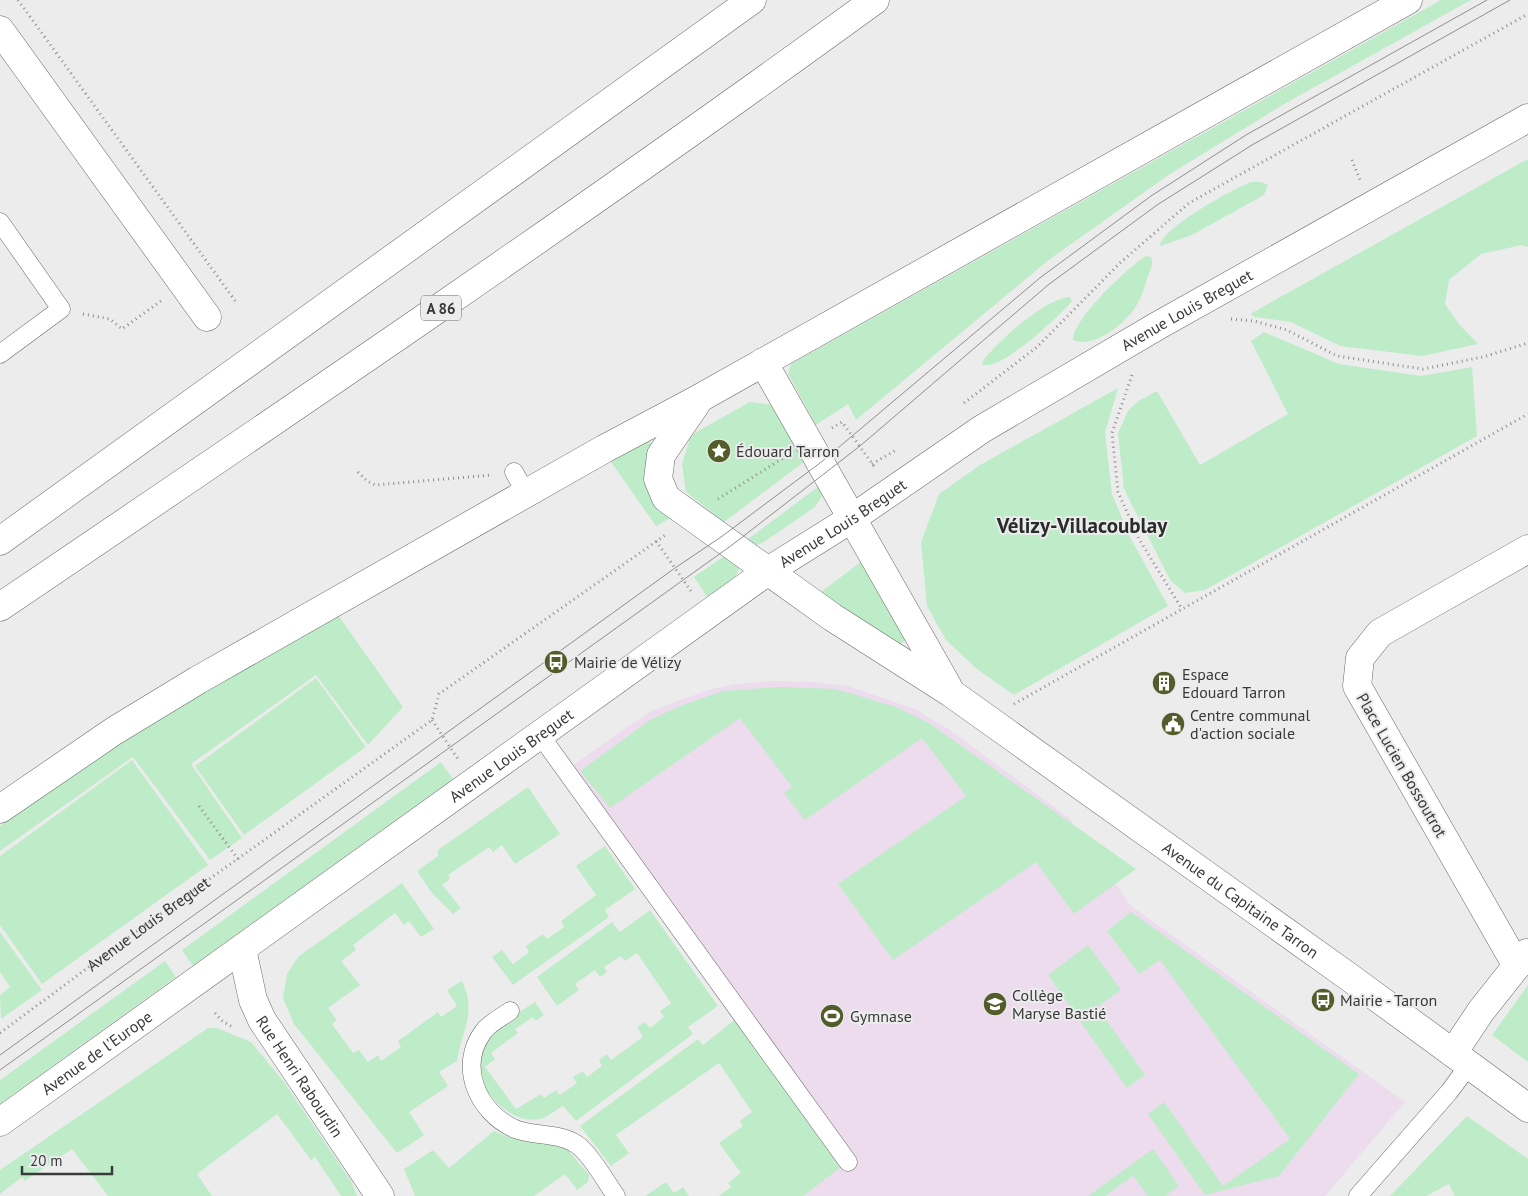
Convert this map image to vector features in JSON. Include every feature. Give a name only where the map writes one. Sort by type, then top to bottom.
[{"type":"main road","points":[[0,541],[752,0]]},
{"type":"main road","name":"A 86","points":[[0,607],[319,392],[514,257],[875,0]]},
{"type":"main road","points":[[0,809],[90,747],[520,483],[700,398],[1408,0]]},
{"type":"main road","points":[[0,30],[207,317]]},
{"type":"main road","name":"Avenue Louis Breguet","points":[[193,983],[768,571],[851,519],[990,424],[1158,325],[1528,118]]},
{"type":"main road","name":"Avenue du Capitaine Tarron","points":[[763,362],[951,693]]},
{"type":"main road","name":"Avenue du Capitaine Tarron","points":[[700,398],[661,455],[658,479],[666,498],[832,616],[988,719],[1528,1108]]},
{"type":"main road","name":"Place Lucien Bossoutrot","points":[[1461,1059],[1481,1011],[1522,959],[1357,686],[1360,658],[1380,633],[1528,549]]},
{"type":"main road","name":"Rue Henri Rabourdin","points":[[242,949],[253,1000],[262,1020],[380,1196]]},
{"type":"main road","name":"Avenue de l'Europe","points":[[0,1122],[193,983]]},
{"type":"lane","points":[[0,222],[61,309],[0,354]]},
{"type":"lane","points":[[540,734],[848,1162]]},
{"type":"lane","points":[[510,1011],[484,1030],[473,1050],[471,1080],[483,1103],[498,1118],[515,1129],[566,1139],[580,1147],[616,1196]]},
{"type":"lane","points":[[1358,1196],[1449,1092],[1461,1059]]},
{"type":"path","points":[[18,0],[236,302]]},
{"type":"path","points":[[963,404],[1037,347],[1120,263],[1189,203],[1528,14]]},
{"type":"path","points":[[1352,160],[1363,188]]},
{"type":"path","points":[[61,309],[110,319],[122,329],[184,285]]},
{"type":"path","points":[[1224,318],[1254,321],[1287,330],[1337,356],[1423,369],[1483,357],[1528,343]]},
{"type":"path","points":[[1134,368],[1112,433],[1118,492],[1140,539],[1182,609]]},
{"type":"path","points":[[988,719],[1528,414]]},
{"type":"path","name":"Avenue Louis Breguet","points":[[0,1033],[418,728],[432,720],[439,694],[691,516],[842,422],[872,464],[903,445]]},
{"type":"path","points":[[358,472],[367,481],[375,485],[520,483]]},
{"type":"path","points":[[656,541],[694,594]]},
{"type":"path","points":[[432,720],[460,762]]},
{"type":"path","points":[[200,806],[238,859]]},
{"type":"path","points":[[216,1013],[221,1020],[236,1029]]},
{"type":"shaded area","name":"Collège Maryse Bastié","points":[[773,681],[813,682],[848,686],[915,709],[950,730],[1069,818],[1131,906],[1405,1102],[1325,1196],[797,1196],[836,1166],[560,774],[651,711],[705,691],[735,684]]},
{"type":"green space","points":[[1441,0],[1471,0],[1286,103],[1170,174],[1050,259],[856,420],[848,404],[816,425],[788,374],[791,364]]},
{"type":"green space","points":[[1528,159],[1528,247],[1522,245],[1481,254],[1449,280],[1445,304],[1458,323],[1478,344],[1422,356],[1340,346],[1291,322],[1255,317],[1250,314]]},
{"type":"green space","points":[[1251,182],[1261,182],[1268,185],[1264,195],[1192,235],[1160,246],[1163,239],[1184,220],[1215,200]]},
{"type":"green space","points":[[1146,256],[1151,257],[1152,262],[1141,298],[1124,321],[1099,338],[1081,342],[1073,340],[1075,331],[1091,307],[1115,282]]},
{"type":"green space","points":[[1070,297],[1072,301],[1068,306],[1027,343],[1002,360],[983,365],[982,362],[989,354],[1022,322],[1048,305],[1060,299]]},
{"type":"green space","points":[[1264,332],[1339,364],[1421,376],[1472,367],[1477,436],[1205,590],[1185,593],[1170,580],[1124,489],[1118,433],[1128,411],[1138,401],[1157,391],[1200,465],[1288,414],[1251,341]]},
{"type":"green space","points":[[1118,388],[1105,433],[1112,494],[1131,539],[1168,606],[1014,695],[977,669],[946,640],[927,606],[921,542],[939,494],[980,465]]},
{"type":"green space","points":[[750,402],[775,405],[805,461],[724,522],[686,492],[682,464],[691,435]]},
{"type":"green space","points":[[649,440],[674,516],[656,526],[611,462]]},
{"type":"green space","points":[[819,486],[822,496],[815,507],[764,542],[757,545],[747,540]]},
{"type":"green space","points":[[726,555],[739,568],[737,573],[726,585],[707,597],[694,577]]},
{"type":"green space","points":[[862,561],[906,640],[898,646],[821,592]]},
{"type":"green space","points":[[338,615],[403,707],[368,745],[316,675],[191,764],[242,838],[210,860],[133,757],[0,851],[0,826],[41,797],[165,714],[251,662]]},
{"type":"green space","points":[[316,678],[366,747],[244,835],[195,766]]},
{"type":"green space","points":[[779,687],[836,689],[896,707],[929,723],[1136,869],[1074,914],[1036,862],[893,960],[838,884],[966,796],[922,738],[805,820],[784,793],[792,787],[740,718],[610,808],[580,771],[650,720],[680,706],[723,691]]},
{"type":"green space","points":[[132,760],[208,865],[42,984],[0,925],[0,856]]},
{"type":"green space","points":[[441,762],[453,779],[193,966],[182,950]]},
{"type":"green space","points":[[528,787],[560,834],[515,864],[502,845],[493,852],[489,847],[448,875],[450,879],[442,885],[461,908],[453,914],[432,893],[417,871],[438,856],[438,850]]},
{"type":"green space","points":[[605,846],[635,889],[605,910],[609,917],[513,985],[492,957],[502,950],[513,964],[529,952],[526,946],[543,934],[547,939],[564,927],[561,921],[596,895],[576,866]]},
{"type":"green space","points":[[402,883],[434,929],[421,937],[409,921],[404,925],[395,913],[353,945],[356,950],[341,961],[360,985],[328,1008],[337,1020],[332,1024],[353,1053],[359,1050],[368,1062],[378,1055],[381,1061],[401,1047],[398,1041],[438,1012],[441,1017],[457,1006],[447,990],[462,981],[468,1002],[468,1012],[457,1061],[439,1072],[448,1086],[409,1112],[424,1135],[397,1153],[294,1024],[283,998],[287,974],[299,956]]},
{"type":"green space","points":[[650,910],[718,1006],[688,1027],[693,1034],[576,1121],[563,1106],[540,1119],[518,1117],[507,1111],[498,1104],[484,1084],[480,1073],[480,1057],[486,1040],[494,1030],[535,1002],[544,1015],[535,1021],[533,1017],[515,1029],[518,1033],[491,1053],[495,1059],[485,1067],[516,1109],[541,1094],[544,1098],[556,1090],[560,1095],[577,1083],[573,1077],[583,1071],[587,1077],[602,1066],[599,1060],[607,1054],[611,1060],[643,1037],[637,1027],[645,1022],[650,1028],[664,1017],[660,1011],[671,1003],[637,953],[625,961],[621,956],[604,967],[607,972],[600,977],[595,970],[575,984],[579,990],[557,1006],[537,977],[612,922],[620,932]]},
{"type":"green space","points":[[1131,912],[1359,1074],[1279,1176],[1205,1195],[1148,1114],[1164,1102],[1223,1186],[1290,1139],[1160,960],[1139,974],[1107,931]]},
{"type":"green space","points":[[0,932],[42,990],[1,1019],[0,995],[10,987],[0,972]]},
{"type":"green space","points":[[1088,945],[1121,990],[1097,1007],[1145,1075],[1127,1088],[1048,975]]},
{"type":"green space","points":[[165,961],[176,977],[0,1104],[0,1080]]},
{"type":"green space","points":[[1528,985],[1528,1062],[1492,1035]]},
{"type":"green space","points":[[737,1018],[840,1168],[803,1196],[719,1196],[731,1187],[728,1183],[741,1173],[719,1143],[743,1126],[740,1121],[752,1112],[719,1063],[616,1135],[629,1153],[611,1166],[580,1126],[698,1039],[703,1045]]},
{"type":"green space","points":[[208,1028],[217,1028],[251,1042],[284,1082],[351,1181],[357,1196],[341,1196],[315,1157],[311,1160],[277,1114],[197,1174],[212,1196],[108,1196],[72,1149],[25,1181],[22,1177],[0,1194],[0,1170]]},
{"type":"green space","points":[[1467,1116],[1528,1159],[1528,1196],[1455,1196],[1449,1184],[1426,1196],[1390,1196]]},
{"type":"green space","points":[[494,1131],[536,1143],[564,1145],[589,1175],[588,1182],[577,1190],[565,1174],[534,1196],[415,1196],[404,1169],[433,1150],[449,1168]]},
{"type":"green space","points":[[1153,1149],[1179,1186],[1165,1196],[1148,1196],[1133,1176],[1105,1196],[1088,1196]]},
{"type":"green space","points":[[666,1182],[674,1193],[683,1187],[689,1196],[645,1196]]},
{"type":"tram line","points":[[0,1055],[675,568],[721,537],[820,463],[1041,277],[1151,196],[1246,135],[1487,0]]},
{"type":"tram line","points":[[0,1070],[732,545],[860,446],[1048,285],[1157,205],[1252,145],[1510,0]]},
{"type":"place","name":"Édouard Tarron","points":[[719,451]]},
{"type":"place","name":"Mairie de Vélizy","points":[[556,662]]},
{"type":"place","name":"Espace Edouard Tarron","points":[[1164,683]]},
{"type":"place","name":"Centre communal d'action sociale","points":[[1173,724]]},
{"type":"place","name":"Mairie - Tarron","points":[[1323,1000]]},
{"type":"place","name":"Collège Maryse Bastié","points":[[995,1004]]},
{"type":"place","name":"Gymnase","points":[[832,1016]]},
{"type":"district","name":"Vélizy-Villacoublay","points":[[1082,525]]}]
